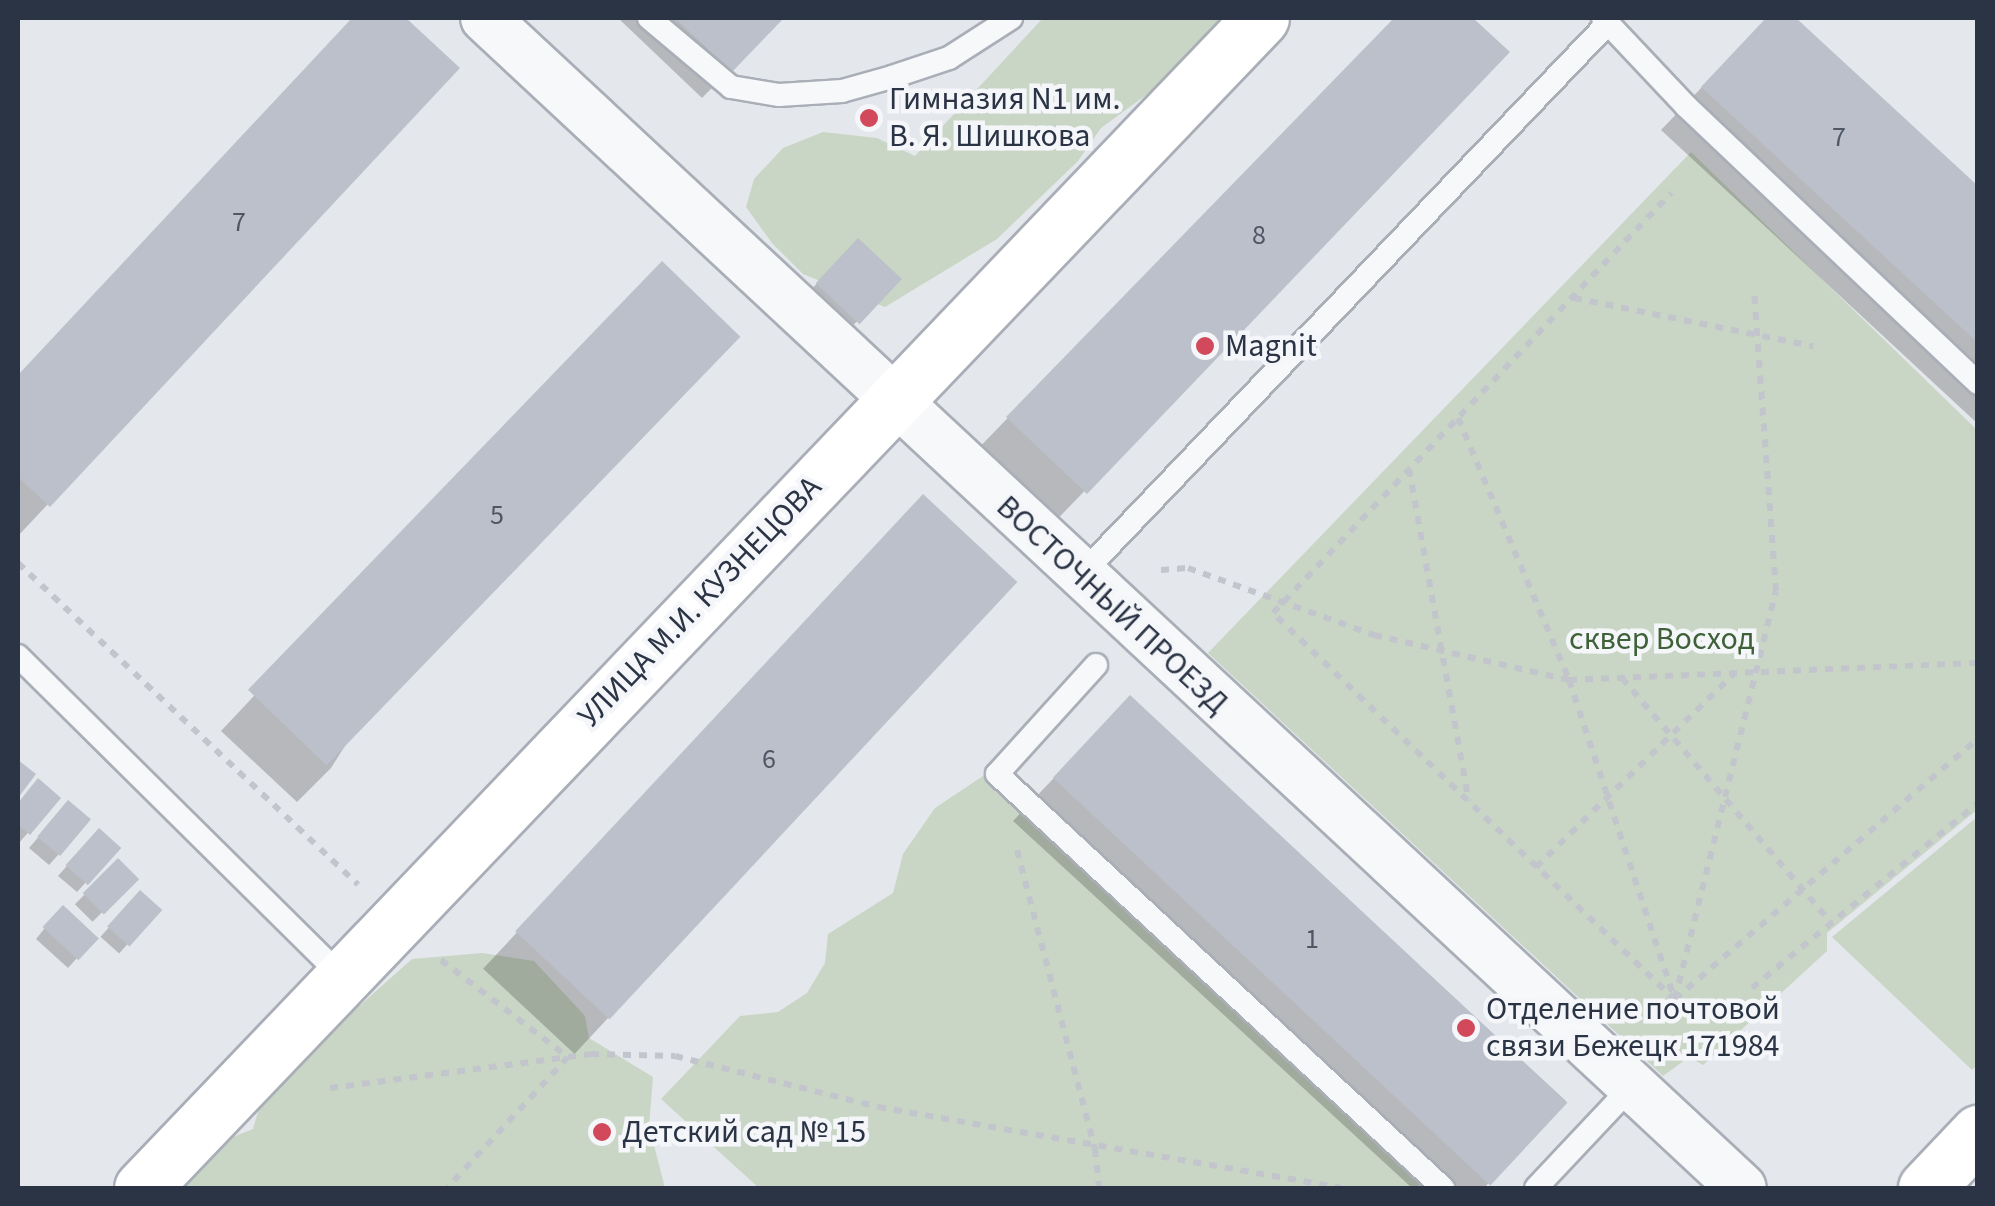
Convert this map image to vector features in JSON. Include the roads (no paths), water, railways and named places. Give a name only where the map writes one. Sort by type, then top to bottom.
[{"type":"street","name":"ВОСТОЧНЫЙ ПРОЕЗД","points":[[486,18],[1080,576],[1742,1188]]},
{"type":"street","name":"УЛИЦА М.И. КУЗНЕЦОВА","points":[[142,1188],[1261,18]]},
{"type":"street","points":[[1926,1188],[1978,1133]]},
{"type":"lane","points":[[648,18],[731,87],[779,95],[842,90],[892,77],[948,58],[1011,18]]},
{"type":"lane","points":[[1080,576],[1606,20],[1978,383]]},
{"type":"lane","points":[[18,656],[342,976]]},
{"type":"lane","points":[[1096,666],[996,774],[1443,1188]]},
{"type":"lane","points":[[1544,1186],[1632,1086]]},
{"type":"place","name":"Гимназия N1 им. В. Я. Шишкова","points":[[869,118]]},
{"type":"place","name":"Magnit","points":[[1205,346]]},
{"type":"place","name":"Отделение почтовой связи Бежецк 171984","points":[[1466,1028]]},
{"type":"place","name":"Детский сад № 15","points":[[602,1132]]},
{"type":"park label","name":"сквер Восход","points":[[1662,639]]}]
